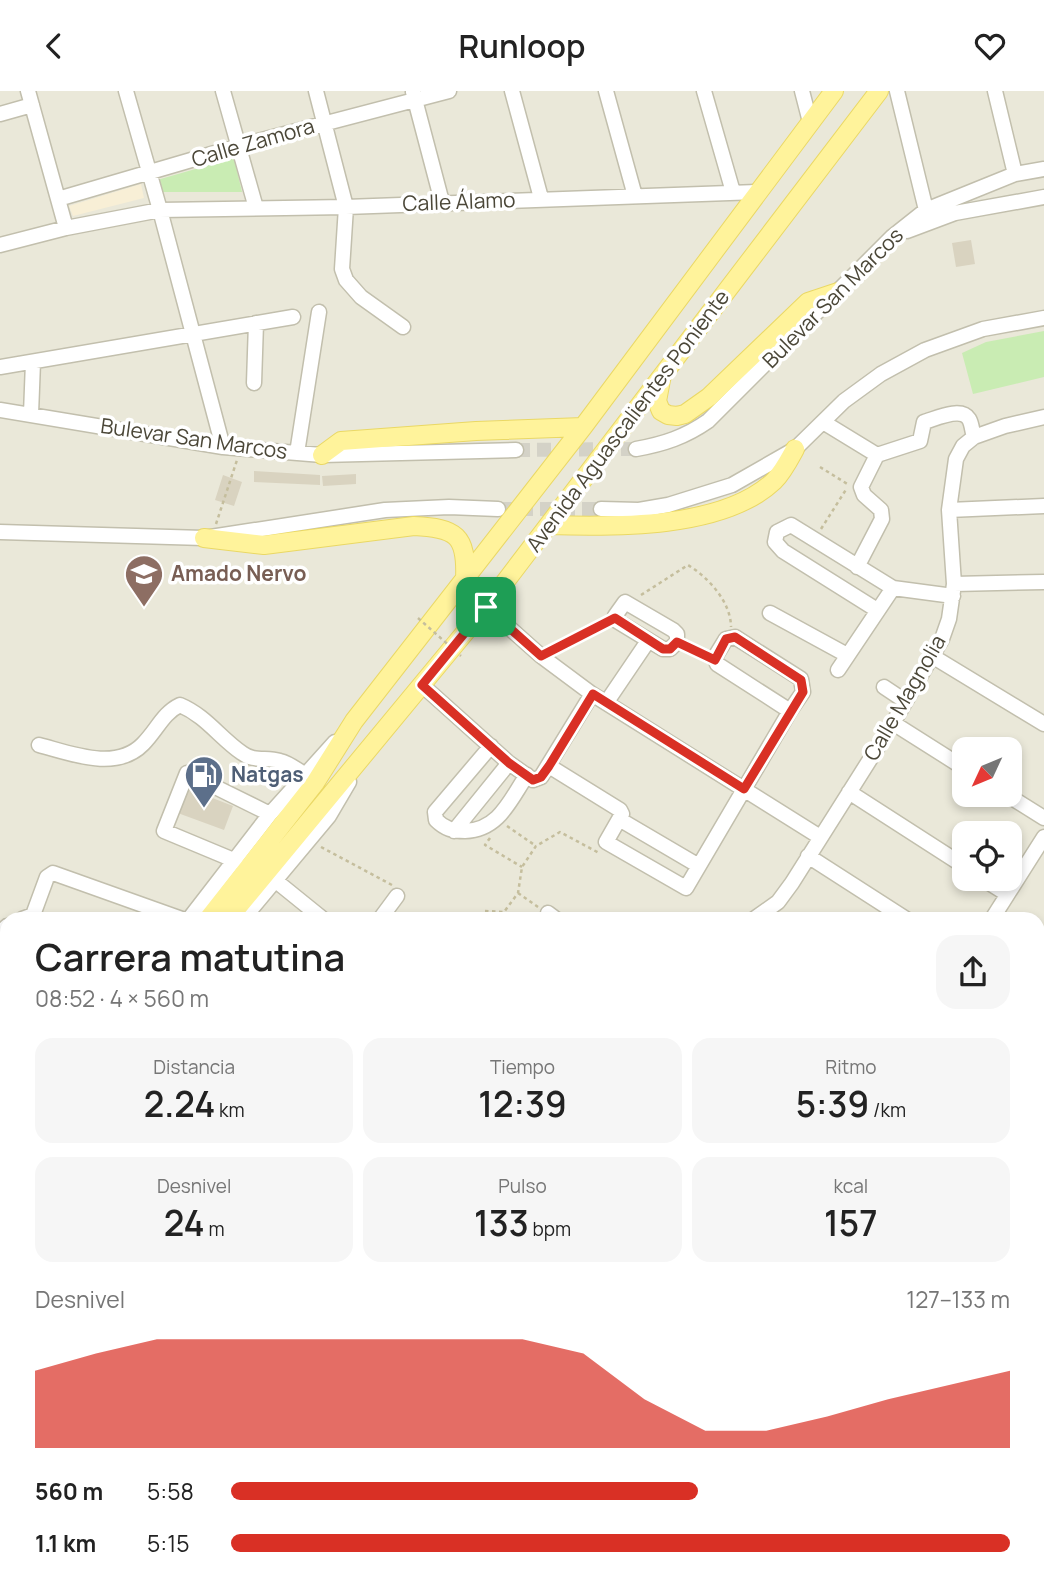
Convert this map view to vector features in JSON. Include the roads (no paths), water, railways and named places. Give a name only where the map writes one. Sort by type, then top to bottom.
[{"type":"main road","name":"Avenida Aguascalientes Poniente","points":[[214,912],[315,783],[354,721],[583,427],[834,91]]},
{"type":"main road","name":"Avenida Aguascalientes Poniente","points":[[234,912],[486,607],[879,91]]},
{"type":"main road","points":[[661,380],[657,401],[661,411],[668,415],[685,414],[709,397],[808,302],[838,292]]},
{"type":"main road","points":[[322,455],[341,441],[476,431],[583,427]]},
{"type":"main road","points":[[549,526],[631,526],[714,512],[760,493],[776,479],[795,449]]},
{"type":"main road","points":[[208,537],[264,545],[414,526],[439,527],[451,531],[464,547],[465,579]]},
{"type":"street","points":[[126,91],[223,447]]},
{"type":"street","points":[[223,91],[256,208]]},
{"type":"street","points":[[316,91],[346,207],[342,269],[346,280],[361,297],[403,327]]},
{"type":"street","name":"Calle Zamora","points":[[58,199],[414,96],[449,91]]},
{"type":"street","points":[[512,91],[541,198]]},
{"type":"street","points":[[606,91],[635,196]]},
{"type":"street","points":[[704,91],[733,192]]},
{"type":"street","points":[[802,91],[810,122]]},
{"type":"street","points":[[897,91],[926,210]]},
{"type":"street","points":[[995,91],[1015,174]]},
{"type":"street","points":[[414,96],[442,202]]},
{"type":"street","points":[[0,114],[30,98],[66,228]]},
{"type":"street","name":"Bulevar San Marcos","points":[[636,449],[668,443],[688,435],[708,421],[892,237],[926,210],[1015,174],[1044,169]]},
{"type":"street","name":"Calle Álamo","points":[[0,245],[66,228],[160,210],[346,207],[757,192]]},
{"type":"street","points":[[892,237],[955,213],[1044,197]]},
{"type":"street","points":[[297,453],[319,312]]},
{"type":"street","points":[[0,367],[293,317]]},
{"type":"street","points":[[601,509],[639,510],[704,495],[732,485],[795,449],[845,401],[881,374],[925,350],[983,329],[1044,318]]},
{"type":"street","points":[[254,383],[256,323]]},
{"type":"street","points":[[31,414],[33,362]]},
{"type":"street","name":"Bulevar San Marcos","points":[[0,411],[241,449],[322,455],[516,450]]},
{"type":"street","points":[[857,567],[883,515],[855,488],[861,487],[877,455],[920,441],[924,422],[957,413],[969,418],[974,437],[1044,417]]},
{"type":"street","points":[[823,422],[877,455]]},
{"type":"street","name":"Calle Magnolia","points":[[767,912],[778,902],[849,792],[942,639],[954,590],[949,510],[956,459],[963,446],[974,437]]},
{"type":"street","points":[[949,510],[1044,506]]},
{"type":"street","points":[[0,532],[208,537],[385,510],[449,507],[498,509]]},
{"type":"street","points":[[877,610],[783,551],[775,542],[777,532],[791,525],[893,588],[954,590],[1044,582]]},
{"type":"street","points":[[838,670],[893,588]]},
{"type":"street","points":[[625,602],[677,634],[677,642],[670,649],[663,649],[648,641],[615,618],[625,602]]},
{"type":"street","points":[[486,607],[541,656],[606,703],[820,837]]},
{"type":"street","points":[[770,613],[847,655]]},
{"type":"street","points":[[549,766],[620,810],[622,814],[606,842],[686,888],[803,692],[801,680],[735,637],[726,639],[715,660],[717,664],[790,711]]},
{"type":"street","points":[[606,703],[648,641]]},
{"type":"street","points":[[932,656],[1044,724]]},
{"type":"street","points":[[422,685],[509,763],[537,780],[549,766],[593,694]]},
{"type":"street","points":[[884,687],[905,701]]},
{"type":"street","points":[[39,745],[88,758],[120,757],[142,746],[170,710],[180,705],[195,711],[241,753],[252,759],[277,760],[290,764],[304,774]]},
{"type":"street","name":"Avenida Aguascalientes Poniente","points":[[195,912],[304,774],[354,721]]},
{"type":"street","points":[[893,723],[952,760]]},
{"type":"street","points":[[491,746],[435,812],[436,820],[443,827],[454,831],[475,831],[493,823],[527,775]]},
{"type":"street","name":"Avenida Aguascalientes Poniente","points":[[249,912],[329,816],[371,747]]},
{"type":"street","points":[[454,831],[509,763]]},
{"type":"street","points":[[236,861],[164,831],[187,773],[271,814]]},
{"type":"street","points":[[849,792],[952,858]]},
{"type":"street","points":[[1022,804],[1044,818]]},
{"type":"street","points":[[619,819],[699,866]]},
{"type":"street","points":[[996,912],[1044,837]]},
{"type":"street","points":[[808,856],[895,912]]},
{"type":"street","points":[[36,912],[47,877],[53,873],[162,912]]},
{"type":"street","points":[[276,881],[314,912]]},
{"type":"street","points":[[1002,891],[1007,894]]},
{"type":"street","points":[[385,912],[399,893]]},
{"type":"tunnel","points":[[516,450],[636,449]]},
{"type":"tunnel","points":[[498,509],[601,509]]},
{"type":"place","name":"Amado Nervo","points":[[144,608]]},
{"type":"place","name":"Natgas","points":[[204,809]]}]
